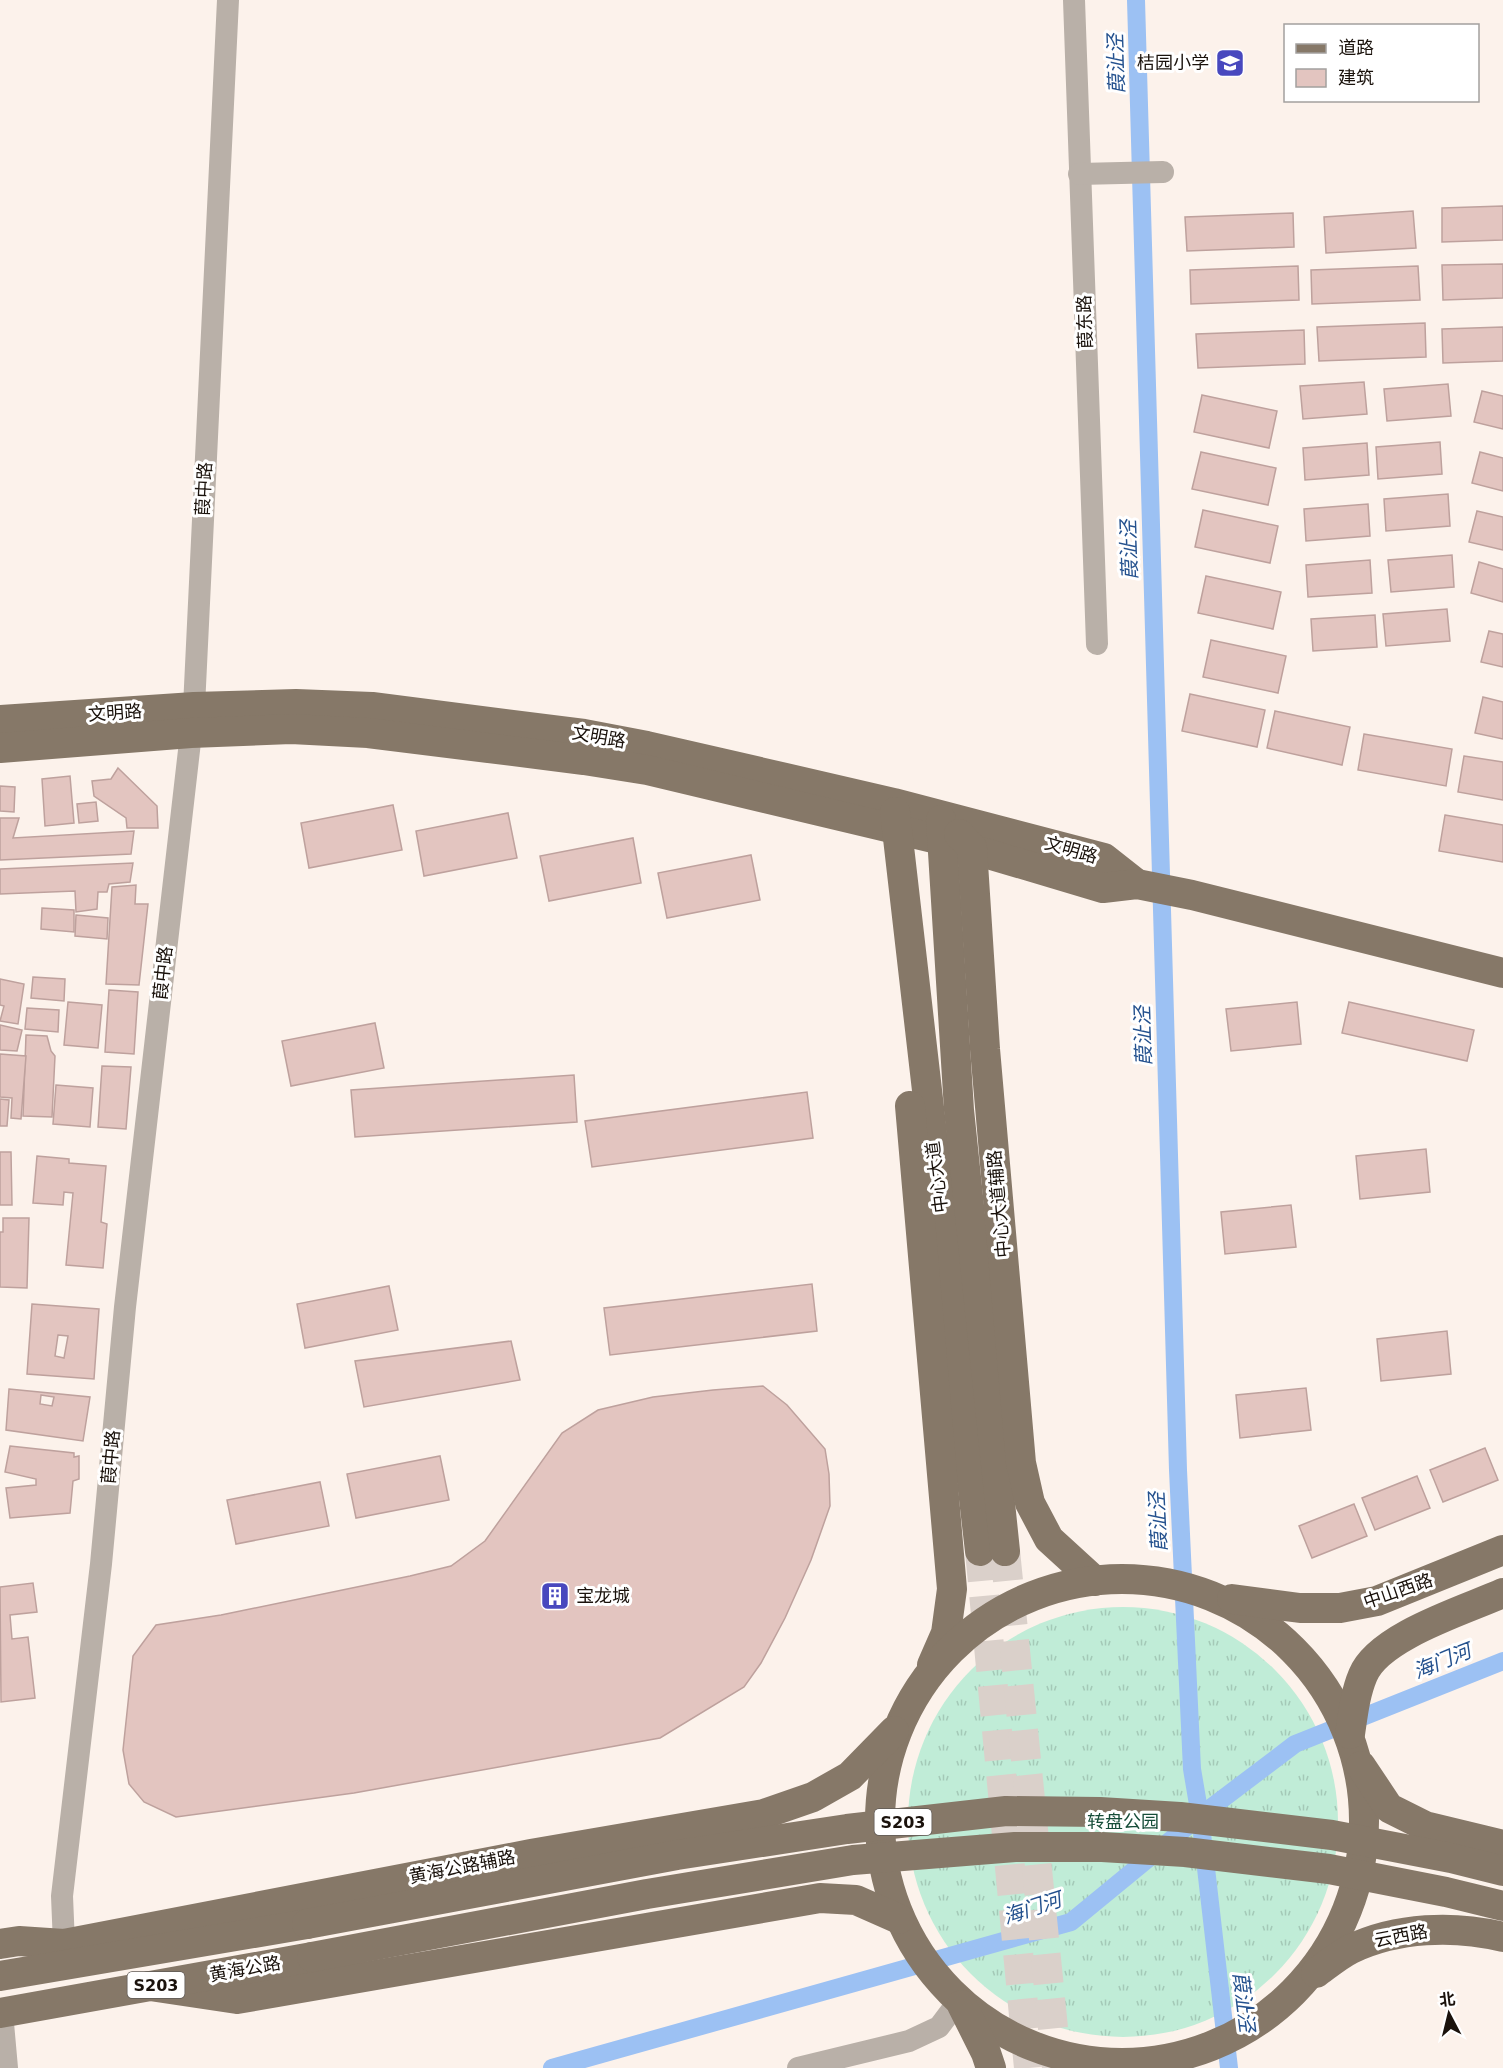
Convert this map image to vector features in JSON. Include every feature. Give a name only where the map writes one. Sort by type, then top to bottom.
[{"type":"main road","name":"文明路","points":[[0,720],[192,720],[368,733],[584,760],[895,816],[1104,858],[1137,884]]},
{"type":"main road","name":"文明路","points":[[0,748],[192,720]]},
{"type":"main road","name":"中心大道","points":[[895,816],[918,1005],[992,1551],[959,1110],[941,827]]},
{"type":"main road","points":[[941,827],[972,848]]},
{"type":"main road","name":"文明路","points":[[972,848],[1104,888],[1137,884]]},
{"type":"main road","name":"中心大道辅路","points":[[972,848],[985,1049],[1022,1463],[1030,1503],[1049,1539],[1095,1581]]},
{"type":"main road","points":[[1137,884],[1192,895],[1503,972]]},
{"type":"main road","points":[[918,1005],[906,1060],[952,1589],[946,1633],[926,1678],[898,1727],[884,1774],[879,1823],[884,1872],[901,1922],[923,1962],[939,1981],[1002,2032],[1054,2054],[1110,2064],[1172,2060],[1220,2044],[1268,2016],[1309,1978],[1348,1912],[1366,1838],[1356,1752],[1354,1704],[1363,1674],[1376,1654],[1407,1634],[1503,1593]]},
{"type":"main road","name":"中山西路","points":[[1216,1597],[1300,1608],[1340,1608],[1377,1601],[1503,1550]]},
{"type":"main road","points":[[926,1678],[972,1630],[1030,1597],[1095,1581],[1126,1579],[1187,1587],[1216,1597],[1259,1620],[1297,1652],[1330,1694],[1356,1752],[1389,1808],[1425,1826],[1503,1845]]},
{"type":"main road","name":"黄海公路辅路","points":[[0,1944],[19,1941],[64,1944],[531,1854],[764,1814],[813,1797],[850,1776],[898,1727]]},
{"type":"main road","name":"黄海公路","points":[[0,1975],[307,1924],[677,1855],[847,1829],[1006,1811],[1100,1812],[1180,1817],[1332,1835],[1452,1858],[1503,1871]]},
{"type":"main road","points":[[764,1814],[790,1812],[808,1816],[820,1822],[831,1848],[827,1873],[819,1886],[800,1896],[776,1904]]},
{"type":"main road","points":[[1497,1936],[1470,1923],[1450,1904],[1448,1880],[1463,1856],[1487,1846],[1503,1845]]},
{"type":"main road","name":"黄海公路","points":[[1,2012],[647,1894],[853,1860],[1015,1847],[1102,1847],[1185,1852],[1307,1866],[1446,1892],[1503,1906]]},
{"type":"main road","points":[[150,1986],[237,1999],[820,1898],[856,1900],[901,1922]]},
{"type":"main road","name":"云西路","points":[[1309,1978],[1350,1949],[1384,1936],[1432,1929],[1497,1936]]},
{"type":"main road","points":[[0,1975],[64,1944]]},
{"type":"main road","points":[[955,1995],[986,2053],[991,2068]]},
{"type":"street","name":"葭中路","points":[[64,1944],[62,1896],[101,1563],[125,1307],[192,720],[228,0]]},
{"type":"street","name":"葭东路","points":[[1074,0],[1097,644]]},
{"type":"street","points":[[1079,174],[1163,172]]},
{"type":"street","points":[[798,2068],[909,2040],[939,2027],[955,1995]]},
{"type":"street","points":[[1,2012],[7,2068]]},
{"type":"green space","name":"转盘公园","points":[[1123,1607],[1165,1611],[1205,1623],[1242,1643],[1275,1670],[1302,1703],[1322,1740],[1334,1780],[1338,1822],[1334,1864],[1322,1904],[1302,1941],[1275,1974],[1242,2001],[1205,2021],[1165,2033],[1123,2037],[1081,2033],[1041,2021],[1004,2001],[971,1974],[944,1941],[924,1904],[912,1864],[908,1822],[912,1780],[924,1740],[944,1703],[971,1670],[1004,1643],[1041,1623],[1081,1611]]},
{"type":"building","points":[[1503,206],[1503,240],[1442,242],[1442,208]]},
{"type":"building","points":[[1413,211],[1416,248],[1326,253],[1324,217]]},
{"type":"building","points":[[1293,213],[1294,247],[1187,251],[1185,217]]},
{"type":"building","points":[[1503,264],[1503,298],[1443,300],[1442,265]]},
{"type":"building","points":[[1298,266],[1299,300],[1191,304],[1190,270]]},
{"type":"building","points":[[1418,266],[1420,300],[1312,304],[1311,270]]},
{"type":"building","points":[[1425,323],[1426,357],[1319,361],[1317,327]]},
{"type":"building","points":[[1503,327],[1503,361],[1443,363],[1442,329]]},
{"type":"building","points":[[1304,330],[1305,364],[1198,368],[1196,334]]},
{"type":"building","points":[[1364,382],[1367,414],[1303,419],[1300,386]]},
{"type":"building","points":[[1448,384],[1451,416],[1387,421],[1384,389]]},
{"type":"building","points":[[1482,391],[1503,396],[1503,429],[1474,422]]},
{"type":"building","points":[[1202,395],[1277,411],[1269,448],[1194,432]]},
{"type":"building","points":[[1440,442],[1442,474],[1378,479],[1376,447]]},
{"type":"building","points":[[1367,443],[1369,475],[1305,480],[1303,448]]},
{"type":"building","points":[[1201,452],[1276,468],[1268,505],[1192,489]]},
{"type":"building","points":[[1480,452],[1503,458],[1503,491],[1472,483]]},
{"type":"building","points":[[1448,494],[1450,526],[1386,531],[1384,499]]},
{"type":"building","points":[[1368,504],[1370,536],[1306,541],[1304,509]]},
{"type":"building","points":[[1203,510],[1278,526],[1270,563],[1195,547]]},
{"type":"building","points":[[1477,511],[1503,517],[1503,550],[1469,542]]},
{"type":"building","points":[[1452,555],[1454,587],[1391,592],[1388,560]]},
{"type":"building","points":[[1370,560],[1372,593],[1308,597],[1306,565]]},
{"type":"building","points":[[1479,562],[1503,569],[1503,602],[1471,593]]},
{"type":"building","points":[[1206,576],[1281,592],[1273,629],[1198,613]]},
{"type":"building","points":[[1447,609],[1450,641],[1386,646],[1383,614]]},
{"type":"building","points":[[1375,615],[1377,647],[1313,651],[1311,619]]},
{"type":"building","points":[[1489,631],[1503,634],[1503,667],[1481,662]]},
{"type":"building","points":[[1211,640],[1286,656],[1278,693],[1203,677]]},
{"type":"building","points":[[1190,694],[1265,710],[1257,747],[1182,731]]},
{"type":"building","points":[[1483,697],[1503,702],[1503,739],[1475,733]]},
{"type":"building","points":[[1275,711],[1350,727],[1342,765],[1267,748]]},
{"type":"building","points":[[1364,734],[1452,749],[1446,786],[1358,770]]},
{"type":"building","points":[[1464,756],[1503,762],[1503,800],[1458,792]]},
{"type":"building","points":[[118,768],[157,806],[158,828],[127,828],[126,818],[94,796],[92,781],[111,779]]},
{"type":"building","points":[[70,776],[74,823],[45,826],[42,779]]},
{"type":"building","points":[[0,786],[15,787],[14,812],[0,811]]},
{"type":"building","points":[[96,802],[98,821],[79,823],[77,804]]},
{"type":"building","points":[[393,805],[402,850],[309,868],[301,823]]},
{"type":"building","points":[[508,813],[517,858],[424,876],[416,831]]},
{"type":"building","points":[[1445,815],[1503,825],[1503,862],[1439,851]]},
{"type":"building","points":[[0,818],[19,818],[13,838],[134,831],[131,854],[0,860]]},
{"type":"building","points":[[633,838],[641,883],[549,901],[540,856]]},
{"type":"building","points":[[751,855],[760,900],[667,918],[658,873]]},
{"type":"building","points":[[133,863],[130,882],[109,884],[107,892],[98,892],[97,909],[76,912],[75,891],[0,894],[0,869]]},
{"type":"building","points":[[136,885],[135,904],[148,904],[139,985],[106,984],[112,887]]},
{"type":"building","points":[[42,908],[74,910],[74,932],[41,929]]},
{"type":"building","points":[[76,915],[108,918],[107,939],[75,936]]},
{"type":"building","points":[[33,977],[65,979],[64,1001],[31,998]]},
{"type":"building","points":[[0,979],[24,984],[18,1024],[0,1021],[4,1006],[0,1005]]},
{"type":"building","points":[[109,990],[138,992],[134,1054],[105,1052]]},
{"type":"building","points":[[68,1002],[102,1005],[98,1048],[64,1045]]},
{"type":"building","points":[[1297,1002],[1301,1044],[1231,1051],[1226,1009]]},
{"type":"building","points":[[1349,1002],[1474,1030],[1467,1061],[1342,1033]]},
{"type":"building","points":[[27,1008],[59,1010],[58,1032],[25,1029]]},
{"type":"building","points":[[375,1023],[384,1068],[291,1086],[282,1041]]},
{"type":"building","points":[[0,1025],[22,1030],[17,1051],[0,1050]]},
{"type":"building","points":[[26,1035],[47,1036],[51,1051],[55,1056],[52,1117],[23,1116]]},
{"type":"building","points":[[0,1054],[26,1056],[21,1119],[11,1118],[12,1098],[0,1097]]},
{"type":"building","points":[[102,1066],[131,1067],[126,1129],[98,1127]]},
{"type":"building","points":[[574,1075],[577,1122],[355,1137],[351,1090]]},
{"type":"building","points":[[56,1085],[93,1088],[90,1127],[53,1124]]},
{"type":"building","points":[[807,1092],[813,1138],[592,1167],[585,1121]]},
{"type":"building","points":[[0,1099],[9,1100],[7,1126],[0,1126]]},
{"type":"building","points":[[1426,1149],[1430,1192],[1360,1199],[1356,1156]]},
{"type":"building","points":[[0,1152],[11,1152],[12,1205],[0,1205]]},
{"type":"building","points":[[37,1156],[69,1159],[69,1163],[106,1166],[101,1222],[107,1224],[103,1268],[66,1265],[73,1193],[64,1192],[63,1205],[33,1203]]},
{"type":"building","points":[[1291,1205],[1296,1247],[1225,1254],[1221,1212]]},
{"type":"building","points":[[3,1218],[29,1218],[27,1288],[0,1287],[0,1232],[3,1232]]},
{"type":"building","points":[[812,1284],[817,1331],[610,1355],[604,1308]]},
{"type":"building","points":[[389,1286],[398,1330],[305,1348],[297,1304]]},
{"type":"building","points":[[32,1304],[99,1309],[94,1379],[27,1374]],"holes":[[[58,1335],[68,1336],[64,1358],[55,1356]]]},
{"type":"building","points":[[1447,1331],[1451,1374],[1381,1381],[1377,1339]]},
{"type":"building","points":[[511,1341],[520,1380],[364,1407],[355,1361]]},
{"type":"building","name":"宝龙城","points":[[763,1386],[787,1405],[825,1449],[829,1474],[830,1506],[811,1560],[785,1618],[761,1663],[744,1687],[660,1738],[354,1793],[176,1817],[144,1802],[129,1784],[123,1750],[133,1656],[156,1625],[221,1615],[451,1566],[485,1541],[562,1433],[598,1410],[653,1397]]},
{"type":"building","points":[[1306,1388],[1311,1430],[1240,1438],[1236,1395]]},
{"type":"building","points":[[9,1389],[90,1397],[83,1441],[6,1430]],"holes":[[[41,1395],[54,1397],[52,1406],[40,1404]]]},
{"type":"building","points":[[10,1446],[74,1453],[74,1457],[79,1456],[79,1479],[73,1481],[70,1513],[10,1518],[6,1488],[36,1485],[36,1479],[5,1472]]},
{"type":"building","points":[[1485,1448],[1498,1480],[1443,1502],[1430,1470]]},
{"type":"building","points":[[440,1456],[449,1500],[356,1518],[347,1474]]},
{"type":"building","points":[[1417,1476],[1430,1508],[1375,1530],[1362,1498]]},
{"type":"building","points":[[320,1482],[329,1526],[236,1544],[227,1500]]},
{"type":"building","points":[[1354,1504],[1367,1536],[1312,1558],[1299,1526]]},
{"type":"building","points":[[33,1583],[37,1612],[10,1615],[12,1639],[28,1637],[35,1698],[1,1702],[0,1587]]},
{"type":"waterway","name":"葭沚泾","points":[[1136,0],[1178,1470],[1192,1769],[1200,1816],[1229,2068]]},
{"type":"waterway","name":"海门河","points":[[552,2068],[1071,1922],[1200,1816],[1295,1744],[1503,1661]]},
{"type":"tunnel","points":[[980,1551],[1029,2068]]},
{"type":"tunnel","points":[[1005,1551],[1057,2068]]},
{"type":"place","name":"桔园小学","points":[[1230,63]]},
{"type":"place","name":"宝龙城","points":[[555,1596]]}]
